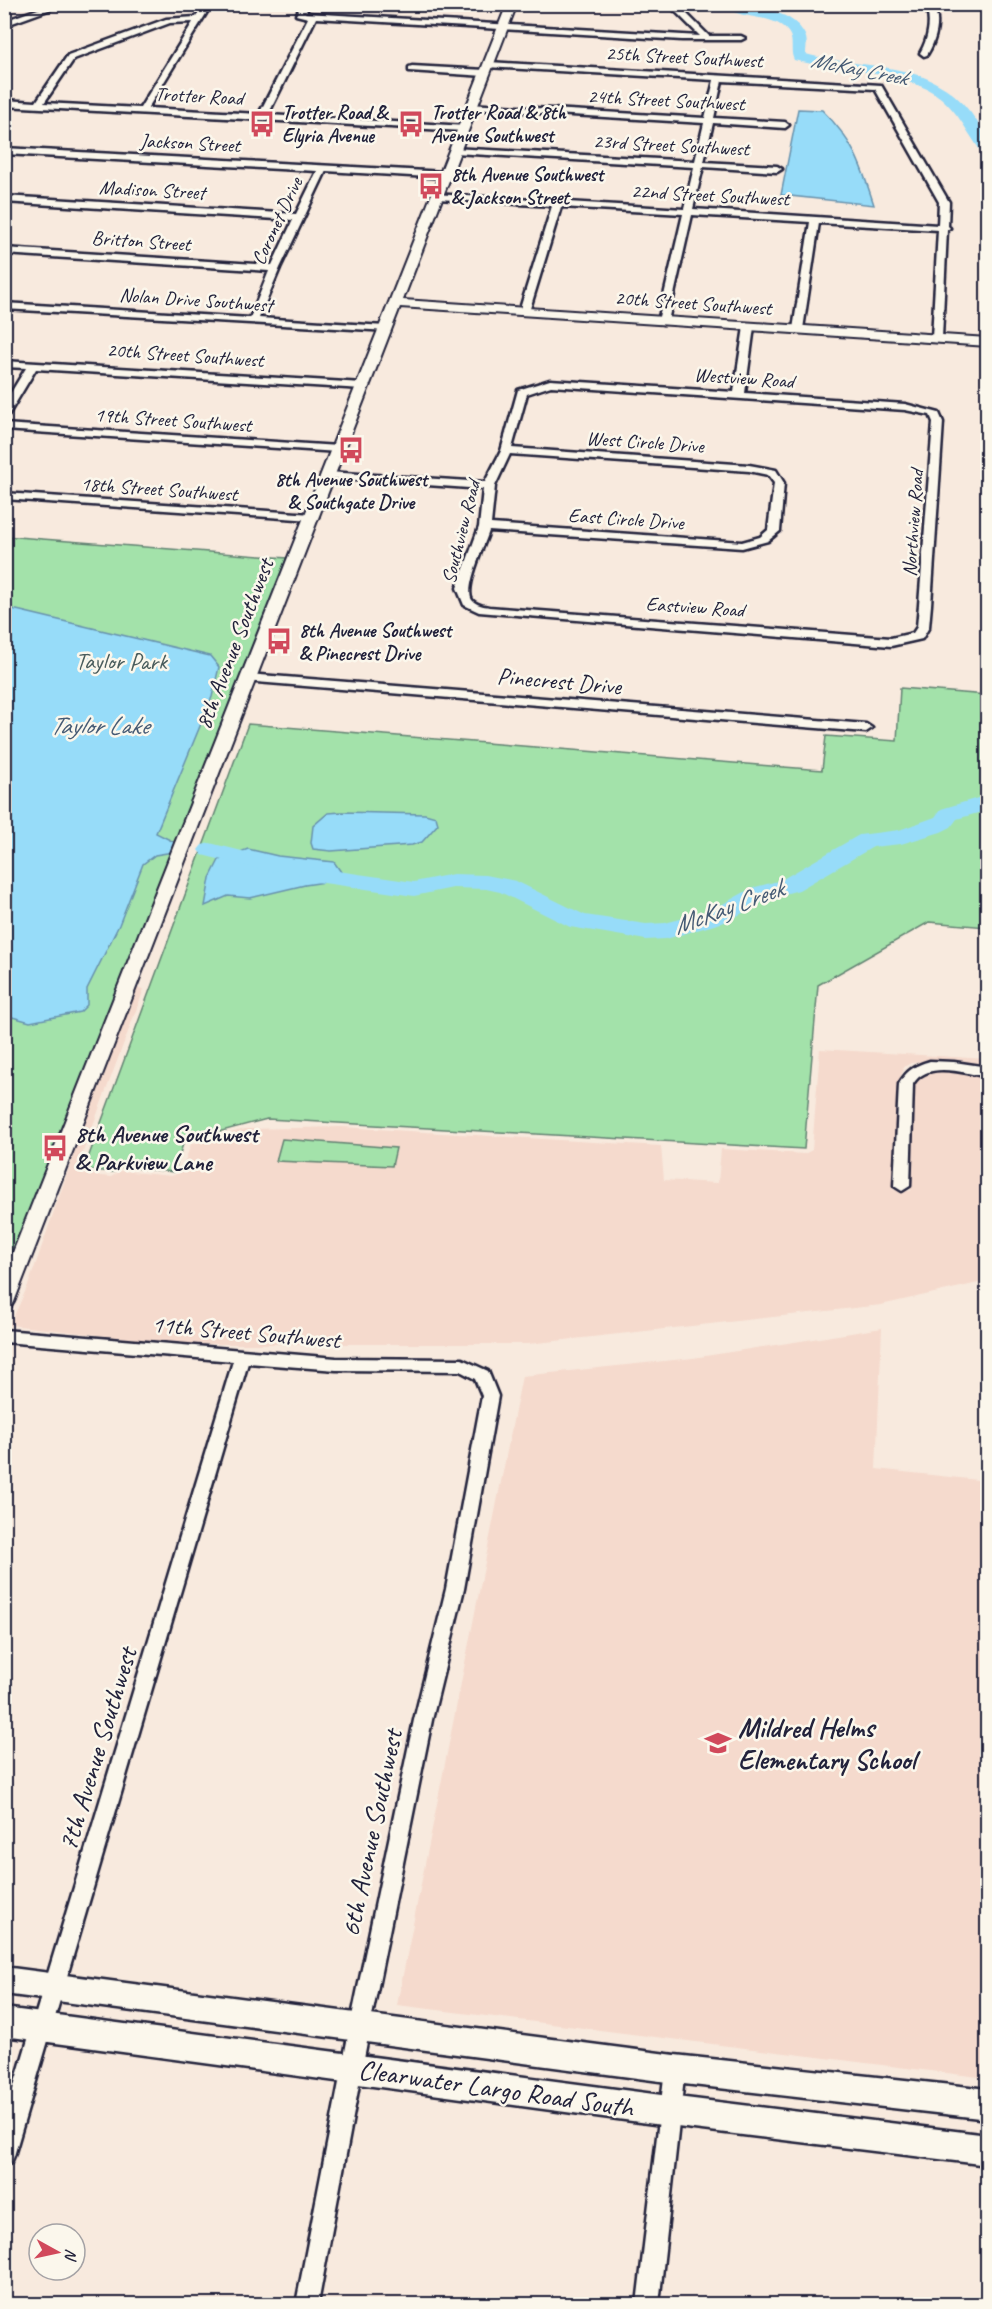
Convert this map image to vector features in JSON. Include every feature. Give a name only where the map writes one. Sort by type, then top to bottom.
[{"type":"main road","name":"Clearwater Largo Road South","points":[[4,1980],[675,2069],[987,2104]]},
{"type":"main road","name":"Clearwater Largo Road South","points":[[4,2022],[669,2111],[987,2150]]},
{"type":"street","points":[[4,24],[61,4]]},
{"type":"street","points":[[142,111],[208,4]]},
{"type":"street","name":"8th Avenue Southwest","points":[[4,1302],[11,1267],[312,517],[512,4]]},
{"type":"street","points":[[672,4],[707,38]]},
{"type":"street","points":[[924,53],[932,41],[933,10],[928,4]]},
{"type":"street","points":[[306,5],[300,15],[504,26],[543,31],[741,38]]},
{"type":"street","points":[[262,117],[313,16]]},
{"type":"street","points":[[38,105],[71,57],[169,21],[200,19]]},
{"type":"street","points":[[407,78],[414,59]]},
{"type":"street","name":"25th Street Southwest","points":[[412,69],[487,69],[719,77],[878,87],[944,202],[945,228]]},
{"type":"street","points":[[663,321],[719,77]]},
{"type":"street","name":"Trotter Road","points":[[4,104],[464,128]]},
{"type":"street","name":"24th Street Southwest","points":[[472,106],[785,125]]},
{"type":"street","name":"23rd Street Southwest","points":[[455,150],[777,169]]},
{"type":"street","name":"Jackson Street","points":[[4,151],[445,175]]},
{"type":"street","name":"Coronet Drive","points":[[253,321],[298,217],[322,169]]},
{"type":"street","name":"22nd Street Southwest","points":[[437,196],[945,228]]},
{"type":"street","name":"Madison Street","points":[[4,199],[298,217]]},
{"type":"street","points":[[524,312],[557,204]]},
{"type":"street","points":[[798,329],[815,219]]},
{"type":"street","points":[[937,338],[945,228]]},
{"type":"street","name":"Britton Street","points":[[4,251],[275,268]]},
{"type":"street","name":"20th Street Southwest","points":[[395,303],[987,342]]},
{"type":"street","name":"Nolan Drive Southwest","points":[[4,306],[385,329]]},
{"type":"street","points":[[739,395],[749,327]]},
{"type":"street","name":"20th Street Southwest","points":[[4,364],[363,386]]},
{"type":"street","points":[[4,414],[33,365]]},
{"type":"street","name":"Westview Road","points":[[550,383],[904,407],[934,413]]},
{"type":"street","name":"Southview Road","points":[[469,606],[464,598],[464,588],[485,527],[489,486],[506,451],[522,392],[550,383]]},
{"type":"street","name":"Northview Road","points":[[918,636],[923,627],[926,594],[938,422],[934,413]]},
{"type":"street","name":"19th Street Southwest","points":[[4,427],[338,449]]},
{"type":"street","name":"West Circle Drive","points":[[506,451],[749,468],[772,472],[778,480],[774,531],[764,539]]},
{"type":"street","points":[[328,475],[489,486]]},
{"type":"street","name":"18th Street Southwest","points":[[4,496],[312,517]]},
{"type":"street","name":"East Circle Drive","points":[[485,527],[742,545],[764,539]]},
{"type":"street","name":"Eastview Road","points":[[469,606],[489,611],[891,642],[918,636]]},
{"type":"street","name":"Pinecrest Drive","points":[[248,678],[866,728]]},
{"type":"street","points":[[902,1186],[906,1084],[909,1075],[914,1070],[935,1066],[987,1072]]},
{"type":"street","name":"11th Street Southwest","points":[[4,1335],[336,1364],[462,1365],[482,1375]]},
{"type":"street","name":"7th Avenue Southwest","points":[[4,2156],[242,1357]]},
{"type":"street","name":"6th Avenue Southwest","points":[[307,2304],[360,2026],[423,1720],[455,1589],[488,1420],[490,1396],[482,1375]]},
{"type":"street","points":[[648,2304],[675,2069]]},
{"type":"shaded area","points":[[136,988],[144,989],[77,1168],[83,1174],[111,1177],[121,1171],[172,1176],[181,1172],[191,1144],[245,1129],[342,1127],[661,1146],[664,1180],[718,1183],[721,1149],[804,1154],[812,1150],[820,1049],[987,1059],[987,1067],[936,1061],[911,1063],[902,1068],[904,1069],[897,1084],[893,1190],[911,1191],[917,1077],[927,1072],[937,1071],[987,1077],[987,1281],[881,1305],[528,1344],[178,1344],[10,1325],[29,1283],[92,1102]],"holes":[[[283,1139],[396,1148],[392,1166],[277,1161]]]},
{"type":"shaded area","name":"Mildred Helms Elementary School","points":[[882,1328],[876,1469],[987,1481],[987,2078],[397,2005],[522,1376],[693,1358]]},
{"type":"green space","name":"Taylor Park","points":[[4,536],[287,558],[12,1255],[4,1255]]},
{"type":"green space","points":[[900,688],[987,695],[987,927],[929,922],[818,985],[804,1149],[267,1119],[184,1141],[174,1172],[115,1166],[113,1172],[84,1169],[248,724],[822,770],[826,736],[897,741]]},
{"type":"green space","points":[[282,1139],[396,1148],[392,1166],[276,1161]]},
{"type":"water","points":[[798,109],[822,110],[833,121],[855,153],[874,205],[781,195]]},
{"type":"water","name":"Taylor Lake","points":[[4,607],[210,656],[219,667],[212,697],[156,833],[176,843],[173,852],[155,855],[143,864],[119,925],[87,989],[87,1005],[80,1012],[30,1022],[5,1015]]},
{"type":"water","points":[[328,813],[425,814],[436,817],[438,824],[422,842],[412,845],[331,851],[313,849],[311,843],[313,826]]},
{"type":"water","points":[[248,849],[278,856],[334,862],[346,879],[305,885],[250,898],[228,896],[205,906],[210,878],[219,860]]},
{"type":"waterway","name":"McKay Creek","points":[[729,4],[775,18],[792,27],[798,37],[799,57],[834,65],[898,74],[933,85],[958,106],[988,150]]},
{"type":"waterway","name":"McKay Creek","points":[[310,874],[414,889],[453,881],[486,882],[507,886],[579,922],[646,932],[666,931],[719,916],[761,893],[790,885],[867,840],[901,837],[933,827],[943,822],[949,814],[988,802]]},
{"type":"waterway","name":"McKay Creek","points":[[210,850],[270,865]]},
{"type":"place","name":"Trotter Road & Elyria Avenue","points":[[262,124]]},
{"type":"place","name":"Trotter Road & 8th Avenue Southwest","points":[[411,124]]},
{"type":"place","name":"8th Avenue Southwest & Jackson Street","points":[[431,186]]},
{"type":"place","name":"8th Avenue Southwest & Southgate Drive","points":[[351,450]]},
{"type":"place","name":"8th Avenue Southwest & Pinecrest Drive","points":[[279,641]]},
{"type":"place","name":"8th Avenue Southwest & Parkview Lane","points":[[55,1148]]},
{"type":"place","name":"Mildred Helms Elementary School","points":[[718,1743]]}]
